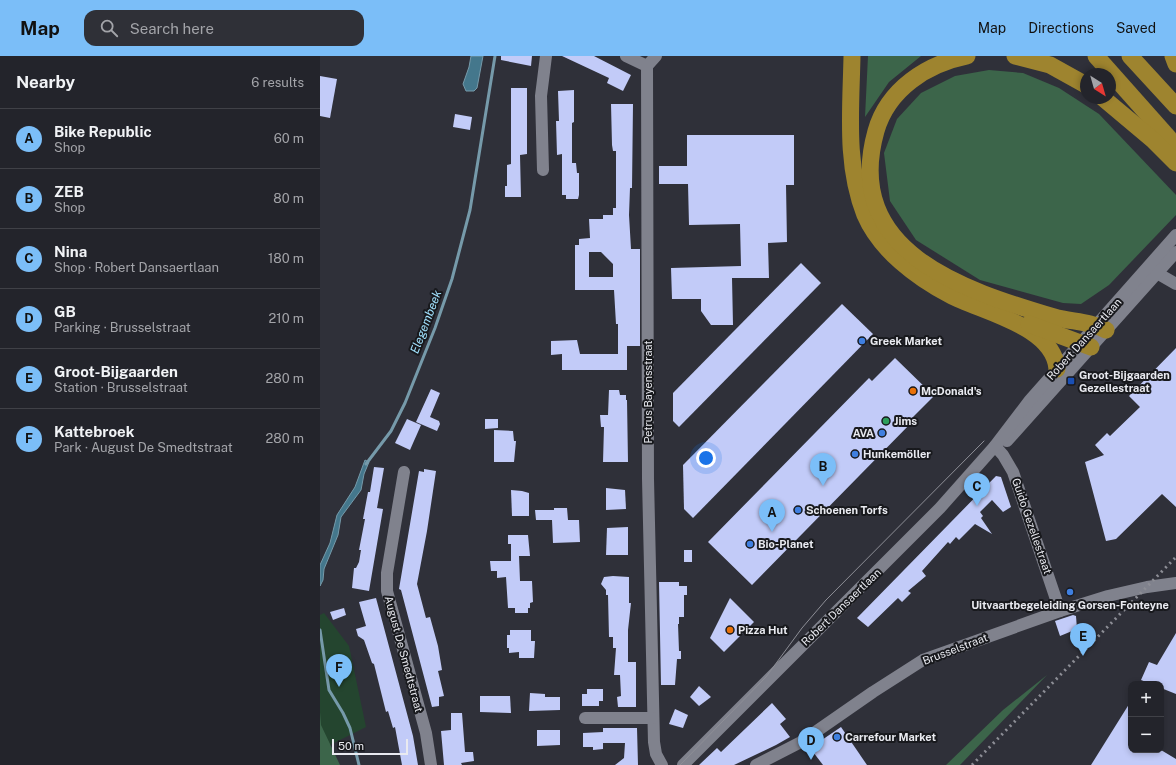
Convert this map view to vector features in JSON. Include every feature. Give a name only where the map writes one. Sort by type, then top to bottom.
[{"type":"highway","points":[[852,56],[852,168],[866,216],[878,236],[893,254],[922,278],[950,295],[1013,322],[1037,335],[1051,349],[1057,369]]},
{"type":"highway","points":[[967,56],[940,63],[919,74],[901,88],[888,105],[877,127],[871,148],[869,169],[871,188],[877,210],[888,228],[916,258],[937,273],[963,287],[994,299],[1064,320],[1102,327]]},
{"type":"highway","points":[[1015,56],[1050,65],[1080,82]]},
{"type":"highway","points":[[1096,56],[1176,146]]},
{"type":"highway","points":[[1130,56],[1176,106]]},
{"type":"highway","points":[[1173,56],[1176,64]]},
{"type":"highway","points":[[1110,104],[1153,140],[1176,163]]},
{"type":"highway","points":[[1013,322],[1030,324],[1086,345]]},
{"type":"street","points":[[543,170],[541,96],[546,56]]},
{"type":"street","points":[[626,56],[647,66],[656,56]]},
{"type":"street","name":"Petrus Bayensstraat","points":[[647,66],[648,469],[653,718],[656,754],[662,765]]},
{"type":"street","name":"Robert Dansaertlaan","points":[[995,446],[1008,440],[1086,345],[1152,271],[1176,235]]},
{"type":"street","name":"Robert Dansaertlaan","points":[[1152,271],[1176,252]]},
{"type":"street","points":[[1152,271],[1176,284]]},
{"type":"street","name":"Robert Dansaertlaan","points":[[683,765],[940,508],[995,446],[1030,400],[1057,369],[1086,345]]},
{"type":"street","name":"Guido Gezellestraat","points":[[995,446],[1003,455],[1013,472],[1060,611]]},
{"type":"street","name":"August De Smedtstraat","points":[[404,472],[388,566],[387,591],[426,733],[431,765]]},
{"type":"street","name":"Brusselstraat","points":[[756,765],[802,742],[873,692],[923,660],[1060,611],[1108,596],[1147,587],[1176,583]]},
{"type":"street","points":[[585,718],[653,718]]},
{"type":"green space","points":[[868,56],[921,56],[889,82],[865,117]]},
{"type":"green space","points":[[989,70],[1023,73],[1059,88],[1080,102],[1080,104],[1084,104],[1099,114],[1176,195],[1176,215],[1109,285],[1081,304],[1063,303],[980,280],[916,240],[890,201],[884,153],[897,119],[921,93],[955,76]]},
{"type":"green space","points":[[324,613],[349,646],[366,727],[324,748],[320,740],[320,615]]},
{"type":"green space","points":[[1047,675],[960,765],[946,765],[1003,710]]},
{"type":"green space","points":[[320,712],[321,725],[340,765],[320,765]]},
{"type":"water","points":[[471,56],[483,56],[477,88],[474,91],[466,91],[463,84]]},
{"type":"water","points":[[365,460],[369,462],[364,474],[361,490],[341,517],[338,535],[324,569],[323,580],[320,586],[320,565],[330,543],[337,515],[355,487]]},
{"type":"building","points":[[501,56],[532,56],[531,66],[501,60]]},
{"type":"building","points":[[562,56],[594,56],[631,75],[623,91],[607,83],[609,78]]},
{"type":"building","points":[[320,76],[337,79],[330,118],[320,116]]},
{"type":"building","points":[[511,88],[527,88],[527,154],[520,155],[521,197],[505,197],[505,186],[507,186],[507,165],[511,164]]},
{"type":"building","points":[[574,90],[572,163],[576,163],[577,173],[579,173],[579,195],[578,199],[566,199],[566,195],[562,195],[562,154],[557,155],[556,121],[559,121],[558,91]]},
{"type":"building","points":[[611,104],[633,104],[632,188],[630,188],[629,215],[631,249],[640,249],[640,346],[627,346],[627,370],[562,370],[562,354],[551,355],[551,341],[577,340],[580,354],[618,354],[618,324],[616,324],[614,290],[575,290],[575,245],[579,245],[579,239],[590,238],[589,219],[603,219],[603,215],[613,215],[613,208],[616,208],[616,151],[613,151]],"holes":[[[589,252],[601,252],[613,264],[613,277],[589,277]]]},
{"type":"building","points":[[455,114],[472,117],[470,130],[453,127]]},
{"type":"building","points":[[687,135],[794,135],[794,185],[786,185],[787,242],[768,243],[769,278],[732,278],[733,325],[711,325],[701,311],[701,299],[672,299],[671,268],[741,266],[740,224],[689,225],[688,184],[659,184],[659,166],[687,166]]},
{"type":"building","points":[[801,263],[821,283],[679,427],[673,421],[673,393]]},
{"type":"building","points":[[842,304],[873,334],[693,518],[684,509],[683,465]]},
{"type":"building","points":[[1176,348],[1176,507],[1162,494],[1116,539],[1106,541],[1085,462],[1104,455],[1095,445],[1107,433],[1110,436],[1140,407],[1129,396]]},
{"type":"building","points":[[895,358],[934,396],[911,419],[913,421],[752,585],[708,542],[869,378],[872,381]]},
{"type":"building","points":[[431,389],[440,393],[430,417],[439,421],[440,424],[437,431],[416,422]]},
{"type":"building","points":[[609,390],[619,390],[620,395],[626,395],[628,462],[603,462],[604,427],[601,427],[600,415],[608,415]]},
{"type":"building","points":[[407,419],[421,425],[410,450],[395,443]]},
{"type":"building","points":[[485,419],[498,419],[498,428],[485,429]]},
{"type":"building","points":[[494,430],[513,431],[514,441],[516,441],[514,462],[494,462]]},
{"type":"building","points":[[374,467],[384,468],[377,508],[383,509],[369,591],[352,588],[354,568],[356,568],[359,562],[361,550],[359,550],[365,519],[363,519],[368,492],[370,492]]},
{"type":"building","points":[[424,469],[436,471],[417,584],[426,618],[430,617],[438,646],[442,670],[438,671],[444,696],[439,697],[439,706],[432,707],[401,590],[399,589],[419,471],[424,472]]},
{"type":"building","points":[[996,476],[1001,477],[1011,507],[1003,512],[992,500],[980,512],[983,516],[981,518],[992,534],[975,524],[959,540],[956,537],[950,544],[948,542],[922,571],[926,576],[908,591],[911,593],[902,602],[898,598],[868,627],[857,618]]},
{"type":"building","points":[[606,488],[625,490],[626,509],[606,510]]},
{"type":"building","points":[[511,490],[529,493],[529,516],[512,516]]},
{"type":"building","points":[[554,508],[567,508],[568,520],[579,520],[580,542],[553,543],[552,520],[536,520],[535,510],[554,510]]},
{"type":"building","points":[[628,527],[628,555],[606,555],[607,528]]},
{"type":"building","points":[[508,535],[528,535],[530,556],[519,556],[520,581],[532,581],[533,602],[530,603],[528,613],[515,613],[515,608],[508,608],[506,577],[497,578],[497,571],[491,571],[490,561],[511,561],[511,544],[508,544]]},
{"type":"building","points":[[684,550],[692,550],[692,562],[684,562]]},
{"type":"building","points":[[604,577],[629,577],[629,603],[631,603],[628,630],[628,662],[636,662],[636,707],[618,707],[617,697],[621,696],[620,675],[614,675],[616,648],[613,648],[613,637],[609,637],[608,595],[606,595],[606,590],[601,584]]},
{"type":"building","points":[[659,582],[679,582],[679,586],[687,586],[687,595],[684,595],[684,617],[679,617],[678,624],[679,651],[681,651],[681,659],[677,659],[675,685],[661,685]]},
{"type":"building","points":[[376,598],[413,736],[418,765],[402,765],[395,727],[393,728],[388,711],[386,712],[374,664],[372,663],[364,640],[358,636],[356,629],[366,626],[359,602]]},
{"type":"building","name":"Pizza Hut","points":[[730,598],[754,622],[724,652],[710,638]]},
{"type":"building","points":[[344,608],[346,615],[333,620],[330,612]]},
{"type":"building","points":[[1073,615],[1076,616],[1077,629],[1060,636],[1055,621]]},
{"type":"building","points":[[510,630],[531,630],[531,641],[535,641],[534,658],[519,658],[519,652],[509,653],[509,648],[507,648],[507,635],[510,635]]},
{"type":"building","points":[[1176,633],[1176,694],[1164,689],[1164,681],[1141,680],[1149,662],[1157,665]]},
{"type":"building","points":[[699,686],[711,697],[699,706],[690,697]]},
{"type":"building","points":[[587,689],[603,689],[603,701],[599,701],[599,706],[582,706],[582,694],[587,694]]},
{"type":"building","points":[[530,693],[545,694],[545,697],[560,697],[560,710],[529,711]]},
{"type":"building","points":[[480,696],[510,696],[511,713],[480,712]]},
{"type":"building","points":[[772,703],[786,719],[780,724],[790,737],[734,765],[699,765],[717,748],[721,752]]},
{"type":"building","points":[[1128,706],[1128,753],[1164,752],[1176,759],[1176,765],[1091,765]]},
{"type":"building","points":[[675,709],[688,715],[683,728],[669,724]]},
{"type":"building","points":[[451,713],[462,713],[465,752],[473,752],[474,761],[461,763],[462,765],[444,765],[441,731],[451,730]]},
{"type":"building","name":"Carrefour Market","points":[[841,727],[867,765],[823,765],[810,748]]},
{"type":"building","points":[[603,728],[637,728],[638,765],[615,765],[624,758],[625,743],[603,743],[603,749],[593,750],[593,747],[583,747],[583,733],[603,732]]},
{"type":"building","points":[[537,730],[560,730],[560,745],[537,746]]},
{"type":"waterway","name":"Elegembeek","points":[[366,464],[391,431],[405,403],[435,328],[452,279],[470,210],[495,56]]},
{"type":"waterway","points":[[320,630],[329,690],[350,728],[359,765]]},
{"type":"tram line","points":[[680,765],[766,677],[802,628],[826,600],[984,441]]},
{"type":"railway","points":[[972,765],[1176,557]]},
{"type":"place","name":"Greek Market","points":[[862,341]]},
{"type":"place","name":"Groot-Bijgaarden Gezellestraat","points":[[1071,381]]},
{"type":"place","name":"McDonald's","points":[[913,391]]},
{"type":"place","name":"Jims","points":[[886,421]]},
{"type":"place","name":"AVA","points":[[882,433]]},
{"type":"place","name":"Hunkemöller","points":[[855,454]]},
{"type":"place","name":"ZEB","points":[[823,486]]},
{"type":"place","name":"Nina","points":[[977,506]]},
{"type":"place","name":"Schoenen Torfs","points":[[798,510]]},
{"type":"place","name":"Bike Republic","points":[[772,532]]},
{"type":"place","name":"Bio-Planet","points":[[750,544]]},
{"type":"place","name":"Uitvaartbegeleiding Gorsen-Fonteyne","points":[[1070,592]]},
{"type":"place","name":"Pizza Hut","points":[[730,630]]},
{"type":"place","name":"Groot-Bijgaarden","points":[[1083,656]]},
{"type":"place","name":"Kattebroek","points":[[339,687]]},
{"type":"place","name":"Carrefour Market","points":[[837,737]]},
{"type":"place","name":"GB","points":[[811,760]]}]
